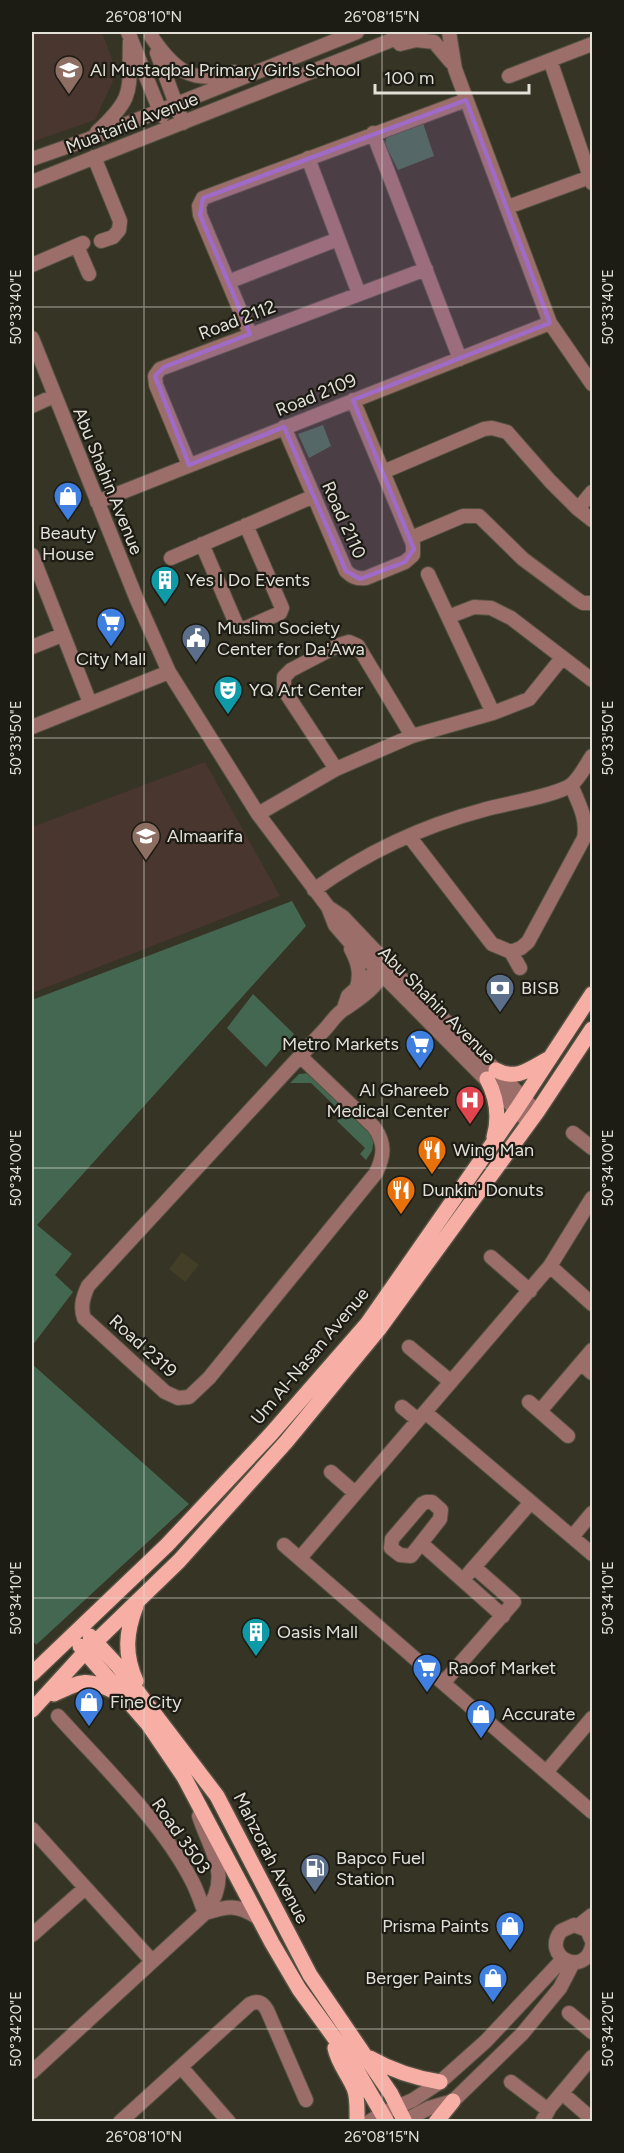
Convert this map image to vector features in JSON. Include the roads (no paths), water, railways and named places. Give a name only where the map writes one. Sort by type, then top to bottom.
[{"type":"main road","name":"Um Al-Nasan Avenue","points":[[32,1674],[167,1545],[271,1434],[367,1324],[520,1104],[592,994]]},
{"type":"main road","name":"Um Al-Nasan Avenue","points":[[37,1705],[91,1647],[179,1561],[286,1442],[372,1337],[533,1117],[592,1029]]},
{"type":"main road","points":[[493,1142],[498,1110],[491,1075],[502,1073],[516,1075],[550,1058]]},
{"type":"main road","points":[[138,1603],[127,1643],[128,1662],[144,1700]]},
{"type":"main road","name":"Mahzorah Avenue","points":[[77,1632],[91,1647],[123,1696],[148,1724],[196,1799],[257,1917],[299,1989],[358,2071],[385,2117]]},
{"type":"main road","name":"Mahzorah Avenue","points":[[91,1647],[118,1666],[217,1796],[310,1975],[366,2056],[403,2118]]},
{"type":"main road","points":[[37,1705],[69,1686],[82,1682],[102,1685],[123,1696]]},
{"type":"main road","points":[[333,2037],[336,2053],[354,2088],[357,2099],[357,2121]]},
{"type":"main road","points":[[366,2056],[390,2070],[440,2082]]},
{"type":"main road","points":[[436,2121],[453,2100]]},
{"type":"street","name":"Mua'tarid Avenue","points":[[32,159],[89,139],[357,32]]},
{"type":"street","name":"Mua'tarid Avenue","points":[[35,181],[412,32]]},
{"type":"street","points":[[449,32],[455,69],[550,324],[592,384]]},
{"type":"street","points":[[150,34],[170,62],[183,72],[200,77],[219,77],[266,62],[285,60]]},
{"type":"street","points":[[150,34],[183,123]]},
{"type":"street","points":[[129,36],[167,130]]},
{"type":"street","points":[[89,139],[120,110],[127,96],[131,73],[129,36]]},
{"type":"street","points":[[360,52],[416,40],[429,40],[438,45],[455,69]]},
{"type":"street","points":[[509,76],[592,44]]},
{"type":"street","points":[[508,207],[591,180],[550,60]]},
{"type":"street","points":[[250,334],[200,214],[198,206],[200,201],[207,195],[466,100]]},
{"type":"street","points":[[373,133],[460,358]]},
{"type":"street","points":[[94,157],[120,221],[119,230],[113,237],[101,241]]},
{"type":"street","points":[[308,158],[358,294]]},
{"type":"street","points":[[228,282],[338,239]]},
{"type":"street","points":[[32,265],[80,245],[89,274]]},
{"type":"street","name":"Road 2112","points":[[189,465],[156,385],[154,376],[156,372],[250,334],[426,269]]},
{"type":"street","name":"Road 2109","points":[[97,502],[550,324]]},
{"type":"street","name":"Abu Shahin Avenue","points":[[32,338],[136,600],[169,672],[258,814],[314,890],[328,907],[343,917],[384,970]]},
{"type":"street","points":[[32,406],[54,396]]},
{"type":"street","points":[[352,400],[411,538],[463,516],[479,516],[539,572],[578,600],[588,604],[592,603]]},
{"type":"street","name":"Road 2110","points":[[284,427],[346,571],[355,578],[366,578],[410,559],[414,549],[411,538]]},
{"type":"street","points":[[383,472],[484,429],[500,429],[513,437],[550,481],[592,520]]},
{"type":"street","points":[[578,509],[592,492]]},
{"type":"street","points":[[171,558],[314,496]]},
{"type":"street","points":[[202,544],[237,626],[246,628],[280,613],[282,608],[246,525]]},
{"type":"street","points":[[33,564],[90,703]]},
{"type":"street","points":[[428,574],[493,713]]},
{"type":"street","points":[[448,617],[474,607],[491,608],[511,618],[592,680]]},
{"type":"street","points":[[32,647],[62,635]]},
{"type":"street","points":[[336,769],[284,690],[284,677],[291,670],[339,645],[349,642],[358,646],[412,736]]},
{"type":"street","points":[[258,814],[336,769],[412,736],[493,713],[529,699],[562,658]]},
{"type":"street","points":[[32,727],[169,672]]},
{"type":"street","points":[[314,890],[346,867],[409,836],[481,810],[558,791],[571,785],[592,756]]},
{"type":"street","points":[[512,952],[528,942],[584,838],[585,818],[571,785]]},
{"type":"street","points":[[409,836],[492,944],[512,952],[520,968]]},
{"type":"street","name":"Abu Shahin Avenue","points":[[328,907],[335,925],[347,939],[384,970],[533,1117]]},
{"type":"street","points":[[347,939],[359,967],[357,987]]},
{"type":"street","name":"Road 2319","points":[[344,1008],[348,996],[357,987],[384,970]]},
{"type":"street","name":"Road 2319","points":[[300,1056],[375,1127],[380,1136],[383,1157],[375,1173],[209,1378],[189,1397],[178,1398],[165,1392],[84,1318],[81,1310],[83,1296],[88,1286],[344,1008],[355,1003],[384,970]]},
{"type":"street","points":[[573,1133],[592,1148]]},
{"type":"street","points":[[300,1558],[550,1266],[592,1198]]},
{"type":"street","points":[[491,1257],[530,1290]]},
{"type":"street","points":[[550,1266],[592,1305]]},
{"type":"street","points":[[409,1347],[451,1382]]},
{"type":"street","points":[[540,1411],[592,1350]]},
{"type":"street","points":[[581,1364],[592,1373]]},
{"type":"street","points":[[529,1402],[568,1436]]},
{"type":"street","points":[[402,1407],[422,1416],[531,1502],[592,1554]]},
{"type":"street","points":[[331,1472],[355,1493]]},
{"type":"street","points":[[463,1580],[531,1502]]},
{"type":"street","points":[[572,1537],[592,1514]]},
{"type":"street","points":[[422,1544],[503,1616]]},
{"type":"street","points":[[284,1545],[592,1812]]},
{"type":"street","points":[[444,1682],[514,1602],[474,1567]]},
{"type":"street","name":"Road 3503","points":[[58,1716],[154,1825],[176,1854],[194,1884],[205,1913]]},
{"type":"street","points":[[547,1771],[592,1718]]},
{"type":"street","points":[[32,2072],[205,1913],[216,1899],[219,1875],[199,1817],[196,1799]]},
{"type":"street","points":[[32,1829],[84,1889],[152,1961]]},
{"type":"street","points":[[194,1884],[200,1891],[207,1894],[218,1886]]},
{"type":"street","points":[[32,1935],[84,1889]]},
{"type":"street","points":[[205,1913],[225,1907],[236,1907],[257,1917]]},
{"type":"street","points":[[592,1915],[578,1926],[565,1928],[558,1934],[556,1948],[571,1961],[592,1969]]},
{"type":"street","points":[[578,1926],[587,1930],[592,1938]]},
{"type":"street","points":[[403,2118],[571,1961],[587,1957],[592,1949]]},
{"type":"street","points":[[369,2121],[385,2117],[403,2118],[453,2100],[522,2034],[560,1988],[571,1961]]},
{"type":"street","points":[[120,2121],[250,2004],[257,2001],[265,2006],[306,2100]]},
{"type":"street","points":[[569,2013],[592,2032]]},
{"type":"street","points":[[511,2082],[545,2116],[592,2057]]},
{"type":"street","points":[[181,2067],[229,2121]]},
{"type":"street","points":[[562,2093],[592,2119]]},
{"type":"place","name":"Al Mustaqbal Primary Girls School","points":[[69,96]]},
{"type":"place","name":"Beauty House","points":[[68,522]]},
{"type":"place","name":"Yes I Do Events","points":[[165,606]]},
{"type":"place","name":"City Mall","points":[[111,648]]},
{"type":"place","name":"Muslim Society Center for Da'Awa","points":[[196,664]]},
{"type":"place","name":"YQ Art Center","points":[[228,716]]},
{"type":"place","name":"Almaarifa","points":[[146,862]]},
{"type":"place","name":"BISB","points":[[500,1014]]},
{"type":"place","name":"Metro Markets","points":[[420,1070]]},
{"type":"place","name":"Al Ghareeb Medical Center","points":[[470,1126]]},
{"type":"place","name":"Wing Man","points":[[432,1176]]},
{"type":"place","name":"Dunkin' Donuts","points":[[401,1216]]},
{"type":"place","name":"Oasis Mall","points":[[256,1658]]},
{"type":"place","name":"Raoof Market","points":[[427,1694]]},
{"type":"place","name":"Fine City","points":[[89,1728]]},
{"type":"place","name":"Accurate","points":[[481,1740]]},
{"type":"place","name":"Bapco Fuel Station","points":[[315,1894]]},
{"type":"place","name":"Prisma Paints","points":[[510,1952]]},
{"type":"place","name":"Berger Paints","points":[[493,2004]]}]
